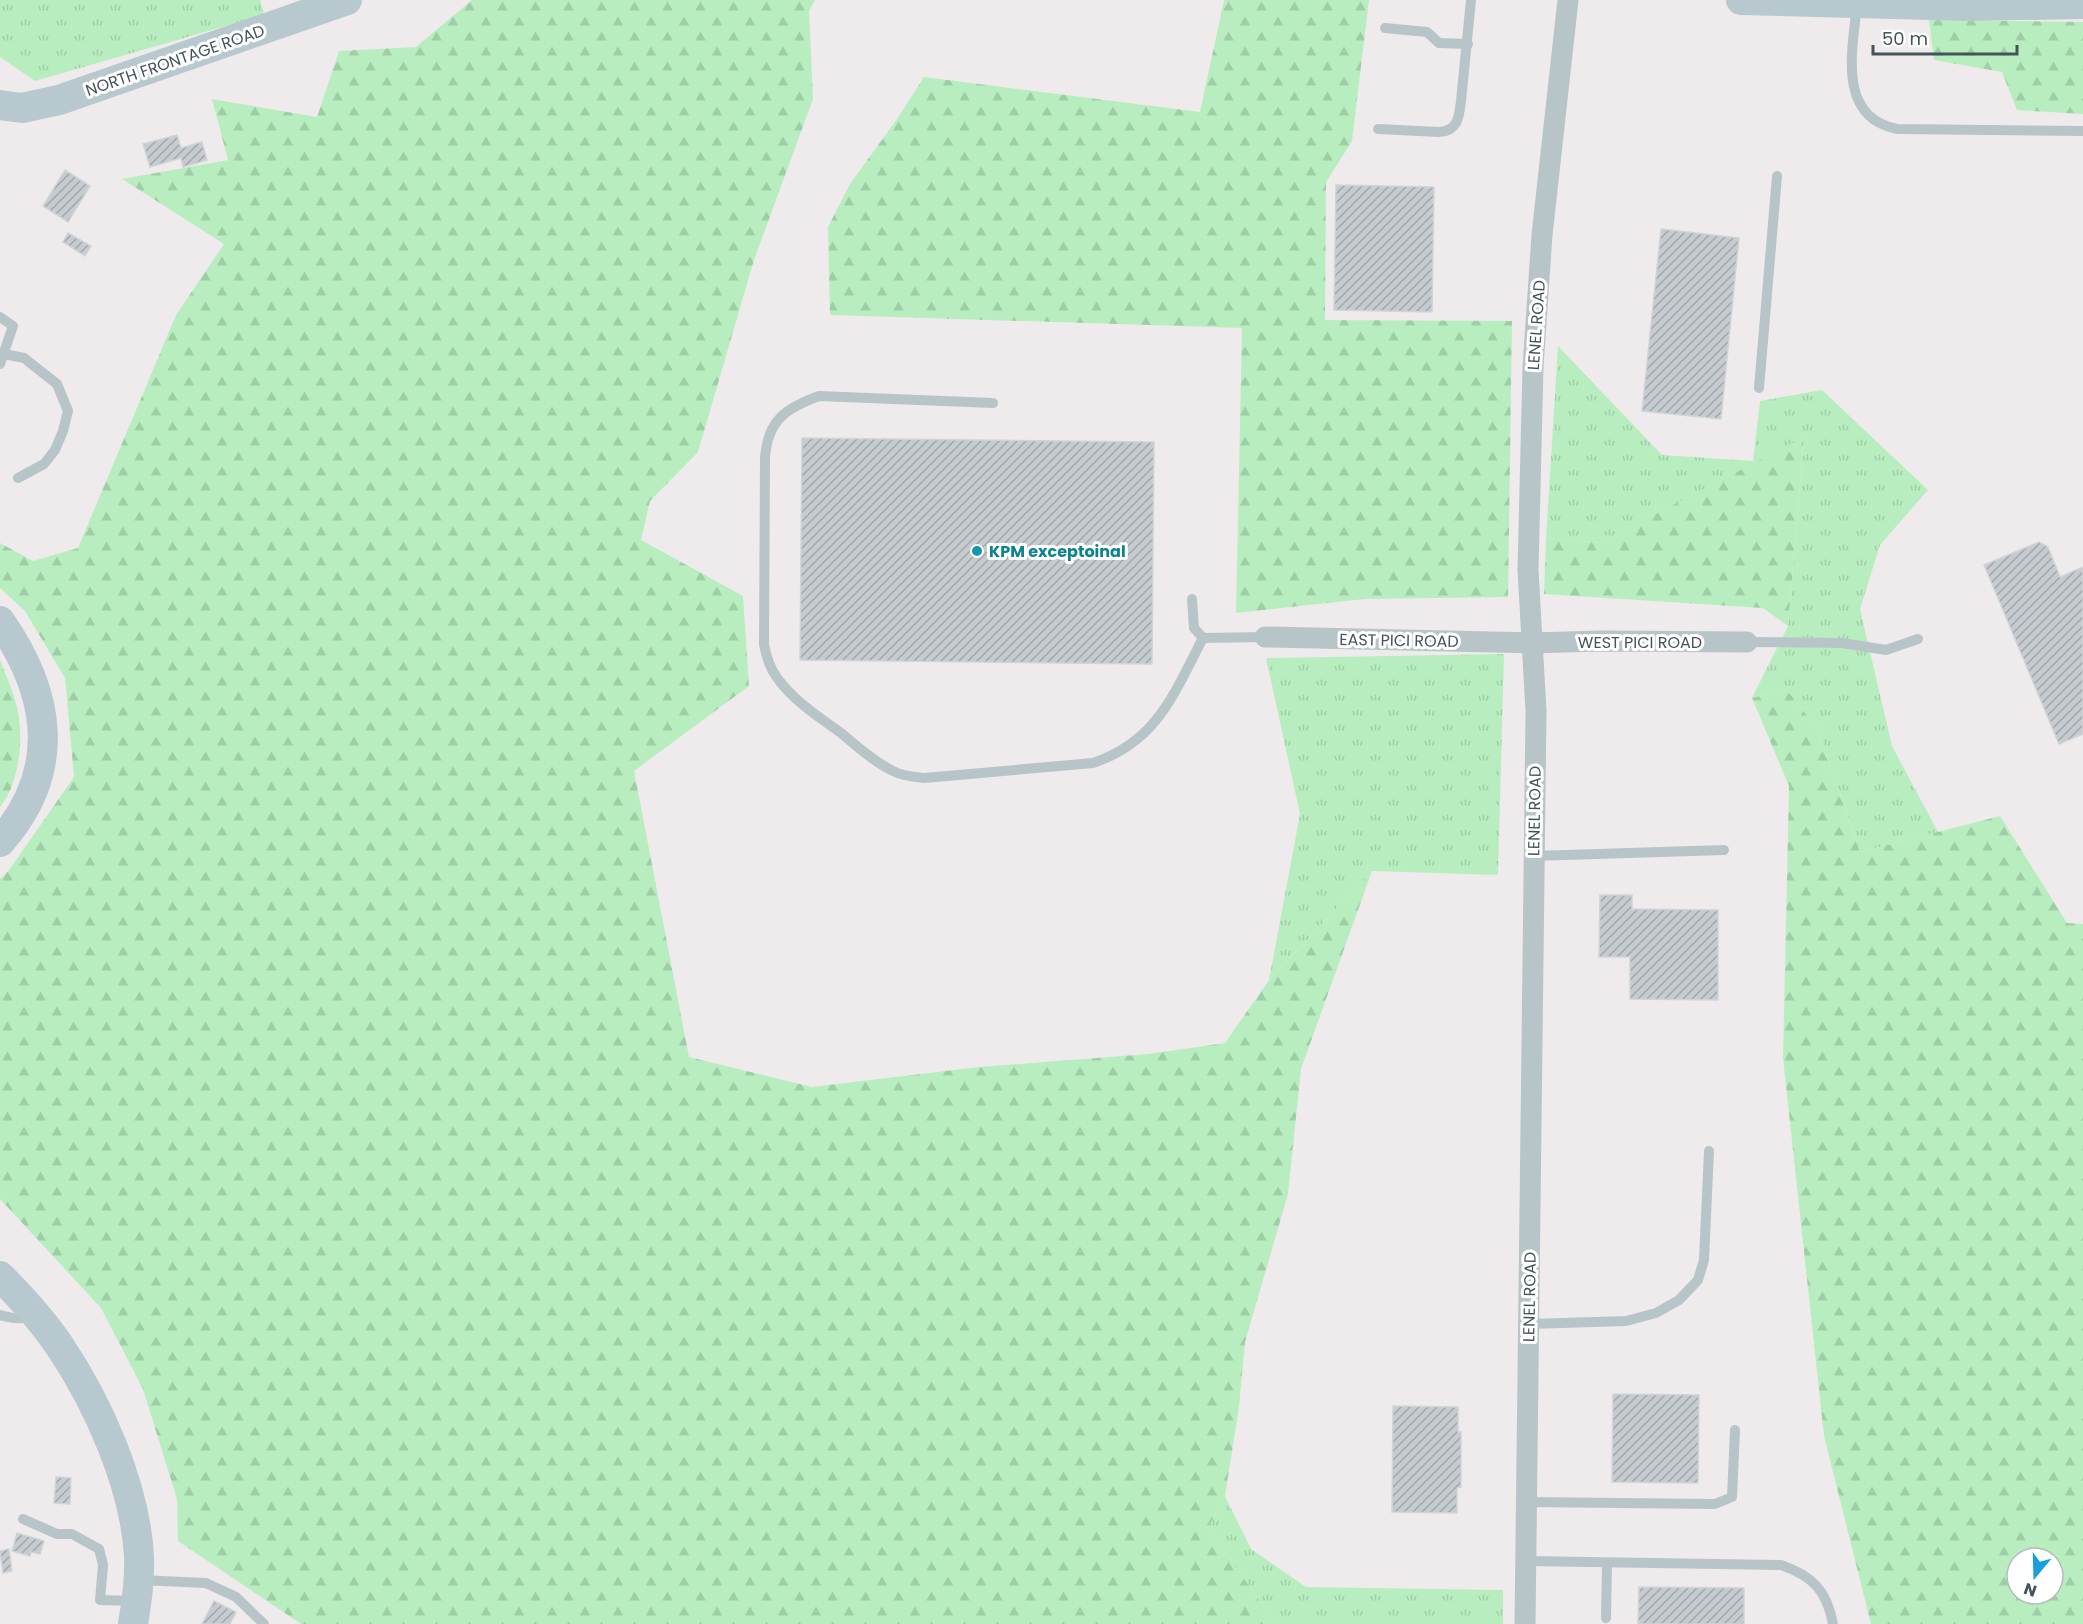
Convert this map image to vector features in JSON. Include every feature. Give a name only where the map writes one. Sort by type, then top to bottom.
[{"type":"main road","name":"NORTH FRONTAGE ROAD","points":[[0,105],[22,108],[59,100],[347,0]]},
{"type":"main road","points":[[1741,0],[1970,6],[2083,4]]},
{"type":"main road","points":[[0,621],[20,652],[35,686],[42,718],[43,738],[40,770],[31,796],[19,818],[0,842]]},
{"type":"main road","points":[[0,1276],[36,1315],[59,1345],[109,1441],[126,1487],[132,1512],[139,1555],[136,1602]]},
{"type":"street","name":"LENEL ROAD","points":[[1525,1624],[1536,711],[1528,570],[1534,356],[1542,235],[1568,0]]},
{"type":"street","name":"EAST PICI ROAD","points":[[1265,637],[1532,643]]},
{"type":"street","name":"WEST PICI ROAD","points":[[1532,643],[1747,642]]},
{"type":"lane","points":[[1378,129],[1448,132],[1454,127],[1458,117],[1468,44],[1471,0]]},
{"type":"lane","points":[[1857,3],[1851,64],[1852,80],[1862,108],[1876,122],[1897,129],[2083,131]]},
{"type":"lane","points":[[1385,28],[1428,32],[1439,43],[1468,44]]},
{"type":"lane","points":[[1759,388],[1777,177]]},
{"type":"lane","points":[[0,317],[13,326],[2,359],[24,358],[57,384],[68,411],[55,450],[44,464],[18,478]]},
{"type":"lane","points":[[993,403],[819,396],[794,407],[777,421],[766,442],[765,457],[764,645],[771,669],[784,687],[874,760],[904,775],[924,778],[1093,763],[1114,756],[1132,745],[1152,726],[1168,705],[1203,638]]},
{"type":"lane","points":[[1192,600],[1194,628],[1203,638],[1265,637]]},
{"type":"lane","points":[[1747,642],[1842,643],[1886,650],[1918,639]]},
{"type":"lane","points":[[1534,855],[1724,850]]},
{"type":"lane","points":[[1529,1324],[1626,1321],[1656,1313],[1679,1300],[1698,1280],[1704,1260],[1709,1151]]},
{"type":"lane","points":[[0,1315],[23,1319],[36,1315]]},
{"type":"lane","points":[[1526,1502],[1715,1504],[1732,1497],[1735,1430]]},
{"type":"lane","points":[[23,1518],[57,1534],[72,1534],[99,1550],[104,1565],[100,1600],[136,1602],[206,1582],[236,1597],[264,1624]]},
{"type":"lane","points":[[1526,1561],[1780,1565],[1794,1569],[1826,1596],[1833,1624]]},
{"type":"lane","points":[[1606,1618],[1607,1563]]},
{"type":"green space","points":[[0,0],[260,0],[264,15],[35,81],[0,57]]},
{"type":"green space","points":[[472,0],[815,0],[809,11],[813,99],[754,260],[698,452],[650,501],[641,540],[743,596],[749,686],[634,771],[689,1057],[812,1087],[979,1067],[1148,1054],[1225,1043],[1269,980],[1372,871],[1301,1069],[1288,1194],[1245,1342],[1239,1407],[1225,1496],[1208,1528],[1276,1624],[301,1624],[178,1541],[177,1499],[143,1389],[101,1308],[0,1199],[0,879],[9,870],[74,777],[65,678],[25,611],[0,588],[0,543],[33,561],[78,548],[176,315],[224,244],[122,179],[228,160],[212,99],[317,117],[339,51],[416,47]]},
{"type":"green space","points":[[1224,0],[1369,0],[1352,141],[1326,182],[1325,320],[1512,321],[1508,597],[1365,599],[1236,613],[1242,328],[830,315],[828,227],[850,184],[924,77],[1200,112]]},
{"type":"green space","points":[[1929,20],[2083,22],[2083,114],[2017,110],[2002,72],[1934,60]]},
{"type":"green space","points":[[1558,346],[1662,455],[1753,461],[1760,401],[1822,390],[1928,490],[1880,545],[1860,609],[1892,746],[1938,832],[1860,852],[1817,728],[1787,690],[1752,698],[1788,626],[1804,438],[1600,543],[1546,538]]},
{"type":"green space","points":[[1804,437],[1788,626],[1763,608],[1544,594],[1546,538],[1600,543]]},
{"type":"green space","points":[[1504,654],[1498,875],[1372,871],[1269,980],[1300,814],[1266,658]]},
{"type":"green space","points":[[0,660],[18,712],[20,740],[13,784],[0,807]]},
{"type":"green space","points":[[1787,690],[1817,728],[1860,852],[2000,816],[2067,923],[2083,924],[2083,1624],[1871,1624],[1824,1436],[1783,1058],[1789,786],[1752,698]]},
{"type":"green space","points":[[1225,1496],[1251,1549],[1306,1587],[1503,1590],[1503,1624],[1276,1624],[1208,1528]]},
{"type":"building","points":[[177,135],[181,148],[202,142],[207,160],[183,167],[181,158],[150,167],[143,144]]},
{"type":"building","points":[[65,170],[90,186],[68,222],[43,206]]},
{"type":"building","points":[[1336,185],[1434,187],[1432,312],[1334,310]]},
{"type":"building","points":[[1661,229],[1739,238],[1721,419],[1642,411]]},
{"type":"building","points":[[68,233],[91,246],[85,256],[63,242]]},
{"type":"building","name":"KPM exceptoinal","points":[[802,438],[1154,442],[1152,664],[800,660]]},
{"type":"building","points":[[2039,542],[2048,547],[2060,577],[2083,567],[2083,734],[2059,744],[1984,565]]},
{"type":"building","points":[[1600,895],[1632,895],[1632,909],[1718,910],[1718,1000],[1630,999],[1630,957],[1599,957]]},
{"type":"building","points":[[1613,1394],[1699,1395],[1698,1483],[1612,1482]]},
{"type":"building","points":[[1393,1406],[1458,1407],[1458,1432],[1461,1432],[1461,1487],[1457,1488],[1457,1513],[1392,1512]]},
{"type":"building","points":[[56,1477],[71,1478],[70,1504],[54,1503]]},
{"type":"building","points":[[17,1533],[44,1541],[40,1554],[31,1552],[30,1556],[12,1551]]},
{"type":"building","points":[[9,1549],[12,1571],[3,1573],[0,1551]]},
{"type":"building","points":[[1639,1587],[1744,1588],[1744,1624],[1638,1624]]},
{"type":"building","points":[[214,1601],[236,1612],[230,1624],[202,1624]]},
{"type":"place","name":"KPM exceptoinal","points":[[977,551]]}]
